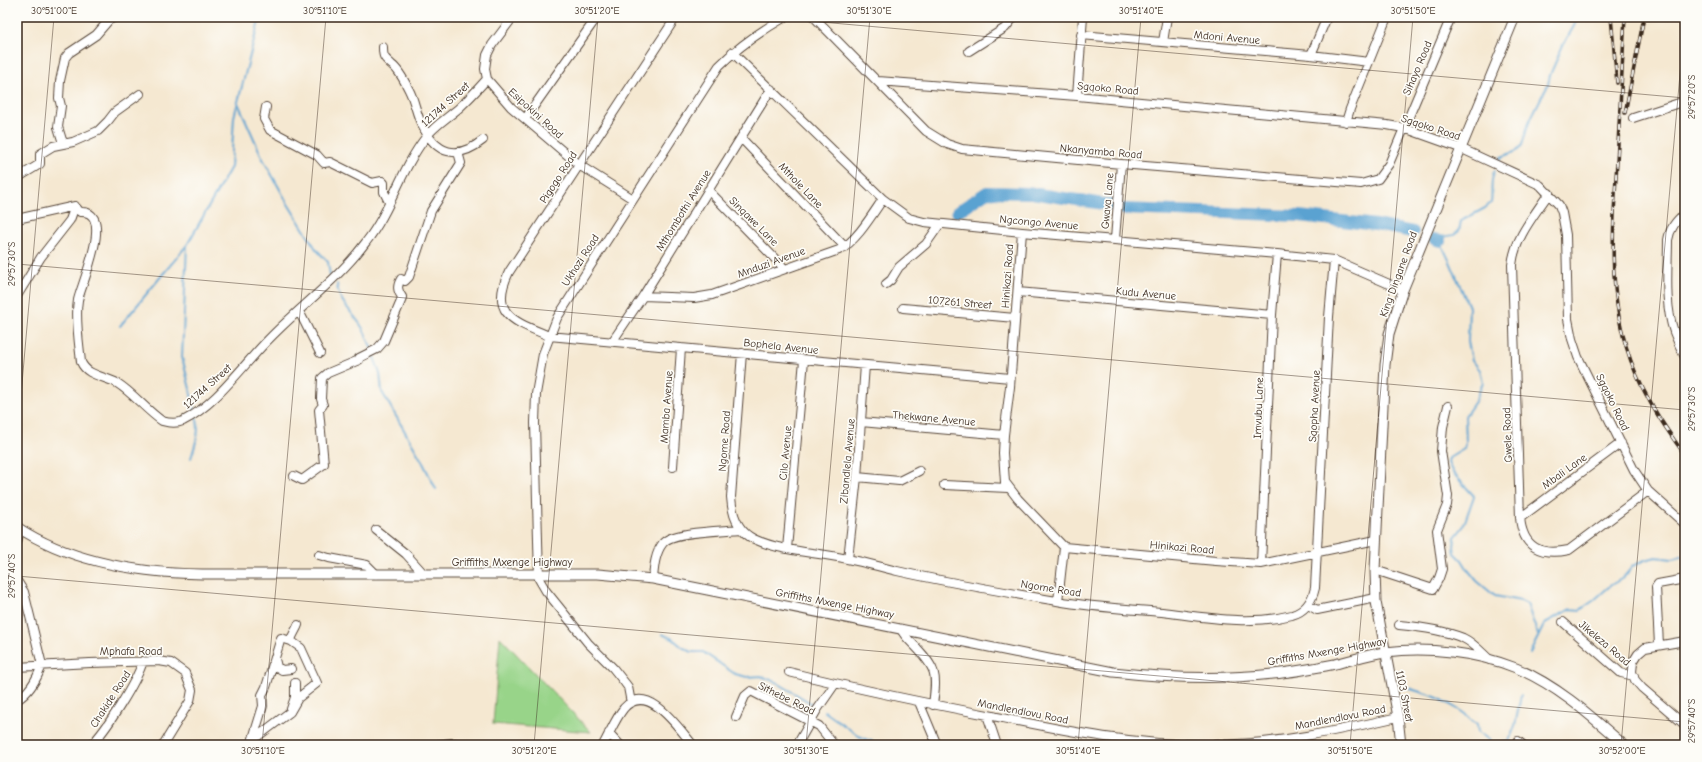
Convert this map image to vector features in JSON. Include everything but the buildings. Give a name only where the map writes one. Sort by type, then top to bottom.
[{"type":"street","points":[[65,143],[62,140],[58,127],[61,106],[58,98],[65,58],[69,53],[96,35],[109,20],[115,17]]},
{"type":"street","points":[[487,78],[485,69],[487,55],[492,45],[513,17]]},
{"type":"street","points":[[525,118],[597,17]]},
{"type":"street","name":"Pigogo Road","points":[[549,336],[518,324],[511,318],[503,305],[501,292],[509,272],[676,17]]},
{"type":"street","name":"Ukhozi Road","points":[[538,574],[536,394],[539,372],[549,336],[564,306],[719,66],[732,52],[756,34],[785,17]]},
{"type":"street","name":"Nkanyamba Road","points":[[814,17],[926,131],[947,144],[962,148],[1121,164],[1342,183],[1367,183],[1374,182],[1382,175],[1396,151],[1404,128]]},
{"type":"street","points":[[969,51],[1005,28],[1014,17]]},
{"type":"street","points":[[1077,96],[1083,17]]},
{"type":"street","points":[[1163,42],[1166,17]]},
{"type":"street","points":[[1311,55],[1327,17]]},
{"type":"street","points":[[1346,122],[1387,17]]},
{"type":"street","name":"Sihayo Road","points":[[1404,128],[1451,17]]},
{"type":"street","name":"King Dingane Road","points":[[1384,652],[1376,598],[1375,570],[1385,365],[1389,334],[1403,290],[1515,17]]},
{"type":"street","name":"Mdoni Avenue","points":[[1082,35],[1311,55],[1369,62]]},
{"type":"street","points":[[383,47],[384,57],[387,62],[393,65],[409,90],[421,124],[427,135],[436,145],[449,152],[458,152],[472,149],[483,140]]},
{"type":"street","name":"Ngcongo Avenue","points":[[732,52],[883,199],[909,218],[940,224],[1334,260],[1403,290]]},
{"type":"street","name":"Esipokini Road","points":[[487,78],[502,98],[579,165],[633,199]]},
{"type":"street","name":"121744 Street","points":[[75,206],[80,212],[89,213],[94,218],[97,231],[92,256],[78,300],[81,362],[84,368],[88,371],[117,384],[162,421],[170,423],[181,422],[202,407],[231,381],[266,342],[324,288],[366,242],[408,165],[427,135],[471,98],[487,78]]},
{"type":"street","name":"Sgqoko Road","points":[[878,81],[1077,96],[1404,128],[1460,148],[1540,185],[1559,205],[1564,221],[1567,252],[1568,319],[1572,339],[1578,357],[1634,470],[1648,491],[1685,524]]},
{"type":"street","name":"Mthombothi Avenue","points":[[612,342],[643,296],[708,190],[742,139],[771,90]]},
{"type":"street","points":[[17,178],[40,164],[40,154],[53,146],[73,142],[98,131],[108,122],[115,112],[140,94]]},
{"type":"street","points":[[1633,118],[1685,101]]},
{"type":"street","points":[[266,107],[264,119],[270,130],[317,155],[324,163],[330,162],[372,183],[382,181],[384,184],[384,192],[389,202]]},
{"type":"street","name":"Mthole Lane","points":[[742,139],[845,247]]},
{"type":"street","points":[[294,476],[302,480],[324,464],[319,410],[323,405],[321,399],[322,378],[328,373],[359,360],[359,358],[377,349],[384,341],[402,297],[398,291],[398,285],[401,279],[405,281],[409,277],[432,211],[461,163],[458,152]]},
{"type":"street","name":"Gwava Lane","points":[[1115,239],[1121,164]]},
{"type":"street","name":"Sinqawe Lane","points":[[708,190],[785,269]]},
{"type":"street","name":"Gwele Road","points":[[1549,193],[1518,238],[1513,251],[1512,265],[1520,518],[1524,536],[1539,550],[1546,552],[1561,552],[1569,550],[1648,491]]},
{"type":"street","name":"Mnduzi Avenue","points":[[643,296],[694,298],[712,295],[845,247],[857,234],[883,199]]},
{"type":"street","points":[[17,219],[75,206]]},
{"type":"street","points":[[17,296],[42,257],[70,220],[75,206]]},
{"type":"street","points":[[1685,213],[1674,223],[1668,240],[1668,300],[1670,317],[1685,357]]},
{"type":"street","points":[[886,284],[891,280],[899,267],[926,244],[940,224]]},
{"type":"street","name":"Hinikazi Road","points":[[1022,232],[1018,292],[1004,435],[1003,469],[1005,482],[1008,488],[1064,547],[1208,561],[1261,564],[1376,540]]},
{"type":"street","name":"Imvubu Lane","points":[[1261,564],[1272,315],[1277,254]]},
{"type":"street","name":"Sqopha Avenue","points":[[1317,553],[1329,317],[1334,260]]},
{"type":"street","name":"Kudu Avenue","points":[[1018,292],[1272,315]]},
{"type":"street","name":"107261 Street","points":[[902,308],[1015,318]]},
{"type":"street","points":[[299,311],[320,353]]},
{"type":"street","name":"Bophela Avenue","points":[[549,336],[1010,378]]},
{"type":"street","name":"Mamba Avenue","points":[[673,467],[681,348]]},
{"type":"street","name":"Ngome Road","points":[[742,353],[731,497],[732,512],[741,530],[753,538],[767,544],[848,559],[898,571],[1058,601],[1235,620],[1293,615],[1308,605]]},
{"type":"street","name":"Cilo Avenue","points":[[788,548],[804,360]]},
{"type":"street","name":"Zibandlela Avenue","points":[[848,559],[857,477],[865,365]]},
{"type":"street","points":[[1375,570],[1433,589],[1439,578],[1442,569],[1437,530],[1447,505],[1448,496],[1441,451],[1443,428],[1448,406]]},
{"type":"street","name":"Thekwane Avenue","points":[[861,422],[1004,435]]},
{"type":"street","name":"Mbali Lane","points":[[1520,518],[1621,443]]},
{"type":"street","points":[[857,477],[899,481],[919,471]]},
{"type":"street","points":[[944,486],[1008,488]]},
{"type":"street","points":[[376,530],[406,554],[424,574]]},
{"type":"street","points":[[652,579],[658,550],[663,542],[670,537],[685,534],[741,530]]},
{"type":"street","name":"Griffiths Mxenge Highway","points":[[18,534],[46,542],[96,561],[153,572],[202,574],[598,574],[652,579],[1113,672],[1160,677],[1198,678],[1273,674],[1335,664],[1384,652],[1412,650],[1449,652],[1491,660],[1516,668],[1558,691],[1624,745]]},
{"type":"street","points":[[1058,601],[1064,547]]},
{"type":"street","points":[[1317,553],[1315,588],[1311,601],[1308,605],[1317,610],[1376,598]]},
{"type":"street","points":[[319,554],[330,558],[367,564],[376,574]]},
{"type":"street","points":[[538,574],[540,582],[592,648],[613,668],[625,683],[628,688],[631,703]]},
{"type":"street","points":[[1659,645],[1656,587],[1658,584],[1685,580]]},
{"type":"street","points":[[17,581],[24,592],[42,665],[32,687],[17,700]]},
{"type":"street","name":"Jikeleza Road","points":[[1563,622],[1621,673],[1634,676]]},
{"type":"street","points":[[291,640],[292,635],[296,632],[298,625]]},
{"type":"street","points":[[1399,625],[1427,628],[1463,638],[1473,644],[1491,660]]},
{"type":"street","points":[[900,629],[924,656],[935,672],[936,684],[933,704]]},
{"type":"street","points":[[281,638],[291,640],[301,648],[317,683],[298,698],[290,712],[253,742],[263,706],[262,695],[281,638]]},
{"type":"street","name":"Jikeleza Road","points":[[1685,641],[1645,648],[1638,654],[1633,662],[1632,672],[1642,688],[1685,725]]},
{"type":"street","name":"1103 Street","points":[[1384,652],[1398,717],[1401,745]]},
{"type":"street","points":[[275,659],[277,667],[282,670],[291,669]]},
{"type":"street","name":"Mphafa Road","points":[[17,667],[143,662],[171,663],[185,673],[192,690],[190,701],[163,745]]},
{"type":"street","name":"Chakide Road","points":[[91,745],[103,730],[139,674],[143,662]]},
{"type":"street","name":"Mandlendlovu Road","points":[[790,672],[835,684],[919,702],[1134,743],[1212,745],[1260,742],[1312,736],[1398,717]]},
{"type":"street","points":[[290,712],[295,698],[295,683]]},
{"type":"street","points":[[797,745],[810,721],[835,684]]},
{"type":"street","name":"Sithebe Road","points":[[736,716],[745,696],[751,691],[820,726],[834,745]]},
{"type":"street","points":[[602,745],[625,708],[631,703],[640,700],[658,706],[665,712],[692,745]]},
{"type":"street","points":[[919,702],[937,745]]},
{"type":"street","points":[[987,715],[997,745]]},
{"type":"street","points":[[610,733],[620,745]]},
{"type":"street","points":[[437,745],[451,743],[463,745]]},
{"type":"green space","points":[[500,637],[591,732],[493,724]]},
{"type":"waterway","points":[[120,326],[187,245],[231,167],[234,117],[260,17]]},
{"type":"waterway","points":[[1498,163],[1501,157],[1517,151],[1522,145],[1529,122],[1548,84],[1550,75],[1577,17]]},
{"type":"waterway","points":[[238,103],[263,159],[288,204],[316,249],[328,262],[330,276]]},
{"type":"waterway","points":[[1495,170],[1492,182],[1491,203],[1485,208],[1461,221],[1459,231],[1454,235],[1441,237],[1440,241],[1469,307],[1468,342],[1472,360],[1480,370],[1483,382],[1476,400],[1465,416],[1466,442],[1464,449],[1449,458],[1448,463],[1453,473],[1474,496],[1463,527],[1455,537],[1454,547],[1455,553],[1477,581],[1495,596],[1521,601],[1527,604],[1538,635]]},
{"type":"waterway","points":[[957,212],[987,192],[1032,193],[1110,205]]},
{"type":"waterway","points":[[1124,209],[1299,216],[1376,225],[1413,232]]},
{"type":"waterway","points":[[1434,239],[1440,241]]},
{"type":"waterway","points":[[187,245],[182,357],[194,410]]},
{"type":"waterway","points":[[337,284],[342,301],[362,327],[372,350]]},
{"type":"waterway","points":[[373,354],[380,374],[382,392],[422,461],[436,489]]},
{"type":"waterway","points":[[191,458],[198,432],[196,417]]},
{"type":"waterway","points":[[1530,653],[1545,623],[1571,609],[1580,610],[1611,585],[1623,578],[1633,566],[1645,560],[1656,557],[1672,559],[1685,556]]},
{"type":"waterway","points":[[662,634],[673,639],[682,647],[692,652],[703,652],[735,674],[747,677],[761,676],[776,682],[814,705]]},
{"type":"waterway","points":[[1404,686],[1436,697],[1461,711],[1470,720],[1477,724],[1478,732],[1496,745]]},
{"type":"waterway","points":[[1501,745],[1503,742],[1508,743],[1515,726],[1521,695]]},
{"type":"waterway","points":[[824,711],[859,736],[880,745]]},
{"type":"railway","points":[[1611,17],[1617,83]]},
{"type":"railway","points":[[1625,17],[1613,232],[1616,301],[1626,346],[1643,390],[1685,455]]},
{"type":"railway","points":[[1625,113],[1644,17]]}]
